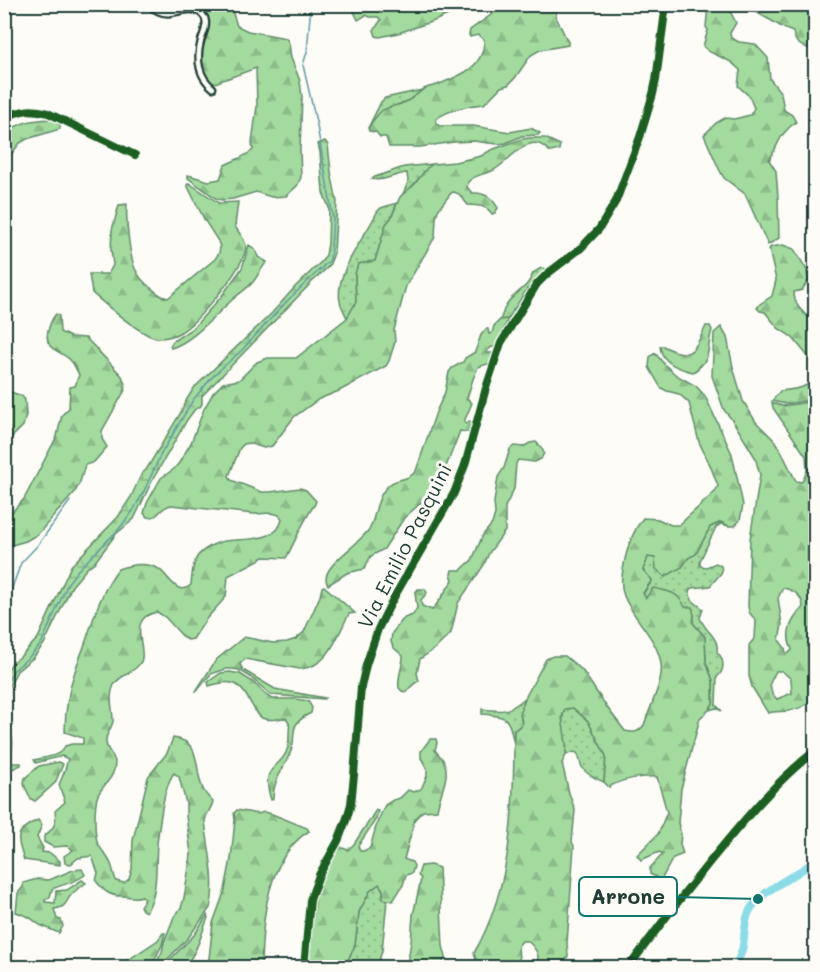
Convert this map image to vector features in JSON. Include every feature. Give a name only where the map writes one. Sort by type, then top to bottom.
[{"type":"street","points":[[149,4],[155,10],[166,13],[192,10],[204,18],[206,24],[199,50],[200,69],[205,81],[213,88]]},
{"type":"street","name":"Via Emilio Pasquini","points":[[304,968],[310,900],[318,875],[342,832],[351,804],[360,694],[366,665],[378,629],[454,493],[465,465],[501,343],[537,284],[581,248],[599,229],[616,201],[633,158],[653,94],[666,4]]},
{"type":"street","points":[[4,118],[25,110],[48,113],[135,155]]},
{"type":"street","points":[[628,968],[681,898],[761,800],[779,781],[816,750]]},
{"type":"green space","points":[[154,5],[225,5],[232,10],[237,26],[248,31],[286,38],[300,81],[302,97],[301,177],[297,186],[286,196],[271,197],[256,192],[222,200],[217,199],[188,178],[188,175],[209,181],[220,179],[225,165],[253,150],[257,106],[256,68],[215,83],[209,81],[203,72],[201,61],[208,26],[208,20],[204,14],[192,10],[168,11]]},
{"type":"green space","points":[[351,5],[461,5],[448,15],[434,21],[380,37],[376,36],[374,30],[381,20],[378,17],[366,15],[358,20]]},
{"type":"green space","points":[[505,5],[557,5],[556,17],[568,45],[540,50],[531,55],[515,78],[508,85],[501,87],[484,104],[452,111],[436,119],[436,123],[440,126],[473,126],[510,132],[531,128],[540,133],[538,135],[522,136],[499,144],[474,141],[420,147],[389,147],[386,137],[380,137],[376,132],[369,131],[368,128],[383,110],[406,102],[422,90],[469,70],[480,58],[484,40],[478,35],[470,37],[470,30]]},
{"type":"green space","points":[[708,5],[727,5],[736,23],[730,33],[731,38],[739,42],[755,44],[768,58],[770,79],[781,93],[784,110],[792,115],[796,122],[782,135],[769,160],[776,171],[779,238],[768,245],[745,194],[724,178],[704,135],[725,118],[734,119],[750,115],[754,108],[749,96],[738,86],[740,70],[731,62],[708,51],[703,46],[708,30],[706,27]]},
{"type":"green space","points":[[748,5],[804,5],[815,19],[815,52],[796,42],[793,32],[759,14]]},
{"type":"green space","points":[[422,90],[407,102],[384,110],[368,128],[385,98]]},
{"type":"green space","points":[[52,119],[60,125],[60,129],[20,143],[5,162],[5,134],[27,122]]},
{"type":"green space","points":[[530,138],[545,138],[560,145],[559,150],[551,152],[539,144],[527,145],[499,167],[468,182],[467,187],[472,193],[488,196],[493,201],[498,208],[495,213],[492,214],[482,206],[468,205],[459,194],[454,192],[438,210],[435,237],[406,286],[394,330],[395,342],[386,366],[319,399],[294,417],[272,446],[264,448],[248,443],[240,448],[229,476],[231,480],[262,492],[300,488],[306,490],[316,501],[286,558],[264,557],[228,576],[226,597],[207,618],[193,639],[184,638],[165,617],[157,612],[147,615],[142,620],[140,627],[141,662],[135,669],[119,679],[112,689],[113,721],[106,742],[115,760],[115,768],[100,791],[96,805],[95,827],[98,844],[111,864],[116,881],[124,883],[129,879],[132,869],[133,840],[148,777],[167,753],[173,738],[183,740],[194,751],[201,783],[213,802],[205,821],[213,887],[210,908],[188,938],[160,967],[154,967],[162,952],[174,917],[181,908],[191,854],[186,803],[179,777],[174,773],[165,794],[157,844],[155,888],[146,912],[140,906],[145,899],[142,896],[114,895],[102,888],[96,881],[98,873],[92,856],[78,858],[71,864],[65,863],[64,856],[73,850],[67,846],[53,847],[44,842],[44,836],[54,825],[55,811],[65,802],[59,785],[68,759],[62,756],[36,763],[34,760],[56,754],[65,746],[83,744],[83,738],[65,732],[69,691],[103,594],[118,569],[137,565],[157,568],[177,587],[186,588],[191,585],[193,567],[197,557],[207,548],[220,542],[265,536],[273,533],[279,527],[282,519],[279,515],[272,513],[254,514],[171,505],[151,517],[147,517],[144,513],[161,478],[179,463],[191,443],[204,409],[213,393],[223,383],[239,380],[257,362],[268,358],[296,358],[347,318],[356,302],[355,274],[358,264],[375,261],[386,224],[400,197],[414,185],[427,168],[433,164],[481,156],[491,150]]},
{"type":"green space","points":[[325,141],[328,145],[337,202],[334,253],[329,266],[202,396],[202,404],[187,420],[152,481],[134,519],[116,534],[95,562],[72,586],[44,644],[33,658],[17,671],[9,687],[5,722],[5,678],[8,669],[38,638],[71,566],[118,517],[194,388],[272,313],[326,255],[329,208],[323,192],[318,144]]},
{"type":"green space","points":[[433,164],[403,194],[408,182],[407,173],[372,179],[404,167]]},
{"type":"green space","points":[[189,183],[219,203],[238,202],[235,226],[246,246],[244,255],[230,280],[208,307],[176,334],[157,338],[133,326],[92,293],[89,274],[108,274],[113,265],[112,230],[119,205],[127,204],[131,256],[135,268],[145,283],[163,297],[168,298],[215,259],[220,247],[218,241],[187,185]]},
{"type":"green space","points":[[397,203],[386,224],[375,261],[355,274],[356,303],[347,318],[339,290],[346,267],[377,212],[381,208]]},
{"type":"green space","points":[[249,245],[255,249],[258,257],[267,262],[255,280],[195,334],[171,348],[173,341],[193,328],[221,297],[242,268]]},
{"type":"green space","points":[[783,245],[794,249],[807,270],[808,281],[802,290],[794,292],[794,297],[798,306],[815,323],[815,365],[792,337],[778,328],[765,312],[757,308],[772,296],[776,280],[769,249]]},
{"type":"green space","points":[[541,268],[547,269],[547,272],[527,289],[508,319],[500,320],[508,302],[526,285],[533,273]]},
{"type":"green space","points":[[56,314],[59,316],[60,332],[70,337],[86,338],[122,376],[125,390],[102,431],[102,439],[107,447],[94,462],[85,465],[75,492],[38,534],[26,541],[5,547],[5,515],[10,514],[24,499],[57,436],[62,415],[69,408],[70,387],[75,386],[79,375],[72,362],[48,343],[48,331]]},
{"type":"green space","points":[[508,319],[496,346],[490,348],[486,353],[493,353],[491,363],[478,367],[467,398],[472,403],[464,422],[466,424],[469,421],[474,422],[472,433],[460,431],[442,477],[432,493],[404,518],[384,549],[371,556],[364,569],[347,573],[328,585],[326,580],[330,568],[370,528],[379,498],[385,489],[393,482],[408,477],[416,471],[445,392],[449,372],[475,352],[481,335],[486,329],[489,334],[492,333],[494,326],[500,320]]},
{"type":"green space","points":[[706,326],[710,326],[712,330],[704,363],[693,372],[667,361],[660,346],[686,353],[694,348]]},
{"type":"green space","points":[[721,327],[727,337],[743,401],[756,422],[777,443],[796,481],[802,482],[807,471],[806,456],[773,408],[772,403],[783,406],[815,401],[815,699],[792,710],[768,713],[752,687],[749,676],[749,645],[755,638],[756,621],[749,612],[748,606],[750,539],[760,475],[755,457],[724,410],[712,376],[714,333]],"holes":[[[783,588],[797,594],[803,607],[790,627],[789,638],[792,650],[789,653],[786,653],[779,640],[782,625],[778,598]],[[776,671],[782,671],[791,679],[792,693],[777,699],[772,694],[770,683]]]},
{"type":"green space","points":[[655,353],[676,375],[696,386],[705,396],[732,454],[743,505],[740,520],[735,526],[721,522],[710,527],[696,554],[688,558],[682,567],[665,577],[656,569],[655,558],[648,557],[643,570],[652,580],[643,593],[646,598],[653,588],[659,589],[676,595],[685,607],[692,607],[693,623],[705,637],[706,662],[713,681],[713,703],[700,718],[681,789],[678,823],[683,854],[673,858],[661,880],[650,874],[650,868],[663,854],[659,852],[641,860],[637,855],[658,834],[667,812],[657,777],[632,779],[609,787],[604,782],[606,756],[588,721],[573,708],[565,709],[562,717],[566,755],[562,763],[575,810],[568,956],[562,967],[535,967],[538,960],[536,950],[528,941],[522,941],[518,946],[519,960],[515,963],[500,968],[478,967],[474,953],[497,901],[509,845],[514,731],[522,724],[520,712],[525,698],[546,659],[553,656],[565,656],[582,670],[625,731],[636,732],[642,728],[658,686],[661,664],[655,646],[628,604],[623,591],[622,577],[628,548],[643,518],[658,519],[671,525],[679,525],[715,492],[718,486],[699,442],[689,403],[679,394],[661,388],[649,367],[650,357]]},
{"type":"green space","points":[[815,377],[815,399],[786,404],[772,401],[780,391],[805,386]]},
{"type":"green space","points":[[5,390],[22,396],[25,400],[26,415],[23,426],[11,438],[7,446],[5,473]]},
{"type":"green space","points":[[536,442],[544,453],[541,459],[535,462],[518,460],[514,489],[505,507],[505,531],[458,603],[451,633],[436,648],[420,659],[417,673],[419,681],[405,692],[402,691],[399,688],[399,676],[403,656],[393,647],[392,633],[404,618],[413,615],[417,608],[415,593],[418,589],[425,589],[427,593],[421,600],[422,606],[432,610],[453,580],[452,570],[461,570],[472,560],[483,535],[492,524],[498,477],[504,468],[510,449],[514,446],[523,447]]},
{"type":"green space","points":[[721,522],[729,526],[721,524],[716,527],[700,565],[704,568],[716,563],[721,566],[722,572],[710,586],[692,588],[689,592],[692,600],[703,609],[700,618],[714,638],[717,652],[723,662],[722,671],[717,677],[716,705],[722,711],[716,708],[709,710],[713,703],[713,681],[706,662],[705,637],[693,623],[694,615],[685,607],[646,599],[643,594],[652,581],[643,571],[648,557],[655,557],[682,567],[688,558],[696,554],[710,527]]},
{"type":"green space","points":[[324,586],[355,613],[349,614],[331,649],[319,663],[300,669],[245,659],[240,664],[243,670],[275,689],[324,699],[271,695],[249,676],[232,669],[211,674],[196,691],[216,660],[244,637],[273,643],[296,639],[304,632]]},
{"type":"green space","points":[[221,673],[240,674],[253,682],[273,699],[308,701],[312,708],[311,713],[300,719],[295,727],[291,752],[275,784],[271,800],[268,777],[288,749],[289,722],[286,718],[268,720],[260,717],[236,684],[225,682],[209,686],[208,682]]},
{"type":"green space","points":[[525,698],[520,712],[522,724],[514,731],[514,744],[506,720],[498,716],[482,714],[482,709],[505,710]]},
{"type":"green space","points":[[573,708],[588,721],[606,756],[604,782],[584,770],[577,753],[566,755],[563,714],[565,709]]},
{"type":"green space","points":[[5,728],[9,728],[12,738],[12,763],[21,763],[21,765],[12,769],[9,774],[5,797]]},
{"type":"green space","points":[[430,739],[436,739],[435,750],[444,762],[446,773],[437,810],[423,811],[415,819],[404,859],[412,862],[414,866],[412,873],[406,875],[393,901],[383,899],[383,890],[379,884],[370,891],[359,912],[355,945],[347,967],[308,967],[319,884],[340,847],[348,850],[354,844],[376,810],[378,811],[376,819],[358,846],[360,851],[370,848],[385,805],[400,798],[408,790],[414,792],[421,789],[427,776],[427,768],[421,758],[421,751]]},
{"type":"green space","points":[[59,762],[63,764],[55,783],[35,801],[31,799],[25,787],[25,778],[39,766]]},
{"type":"green space","points":[[237,810],[272,814],[307,828],[309,831],[295,843],[275,874],[265,911],[261,967],[208,967],[213,923],[225,890],[231,859],[234,813]]},
{"type":"green space","points":[[38,820],[42,825],[37,837],[43,848],[42,852],[50,853],[60,861],[60,865],[24,860],[19,836],[24,828]]},
{"type":"green space","points":[[430,865],[439,868],[443,946],[446,957],[443,967],[409,967],[413,915],[421,879],[418,875],[421,866]]},
{"type":"green space","points":[[82,869],[85,875],[52,889],[50,897],[45,900],[45,902],[55,903],[56,891],[67,890],[82,880],[86,883],[73,893],[64,905],[54,909],[57,919],[61,920],[63,926],[59,933],[16,912],[18,893],[23,883],[37,879],[49,880],[73,870]]},
{"type":"green space","points":[[379,884],[383,890],[383,899],[387,900],[382,951],[377,967],[347,968],[355,945],[359,912],[370,891]]},
{"type":"green space","points":[[207,915],[208,918],[198,944],[188,962],[183,967],[163,967],[195,934]]},
{"type":"green space","points":[[165,933],[162,945],[151,967],[113,967],[119,966],[158,940]]},
{"type":"waterway","points":[[4,691],[14,670],[41,644],[68,583],[133,511],[161,454],[193,400],[213,376],[242,350],[289,299],[330,260],[333,218],[317,126],[303,65],[307,52],[311,4]]},
{"type":"waterway","points":[[4,610],[21,563],[37,546],[70,501]]},
{"type":"waterway","points":[[4,729],[7,767],[4,776]]},
{"type":"waterway","points":[[735,968],[742,948],[747,916],[754,904],[769,891],[816,860]]},
{"type":"cycle path","points":[[304,968],[310,900],[319,875],[338,841],[351,804],[361,687],[378,629],[454,493],[465,465],[501,343],[537,284],[581,248],[599,229],[616,201],[653,94],[666,4]]},
{"type":"cycle path","points":[[4,118],[26,111],[48,113],[135,155]]},
{"type":"cycle path","points":[[628,968],[690,886],[748,816],[787,775],[816,750]]},
{"type":"place","name":"Arrone","points":[[758,899]]}]
